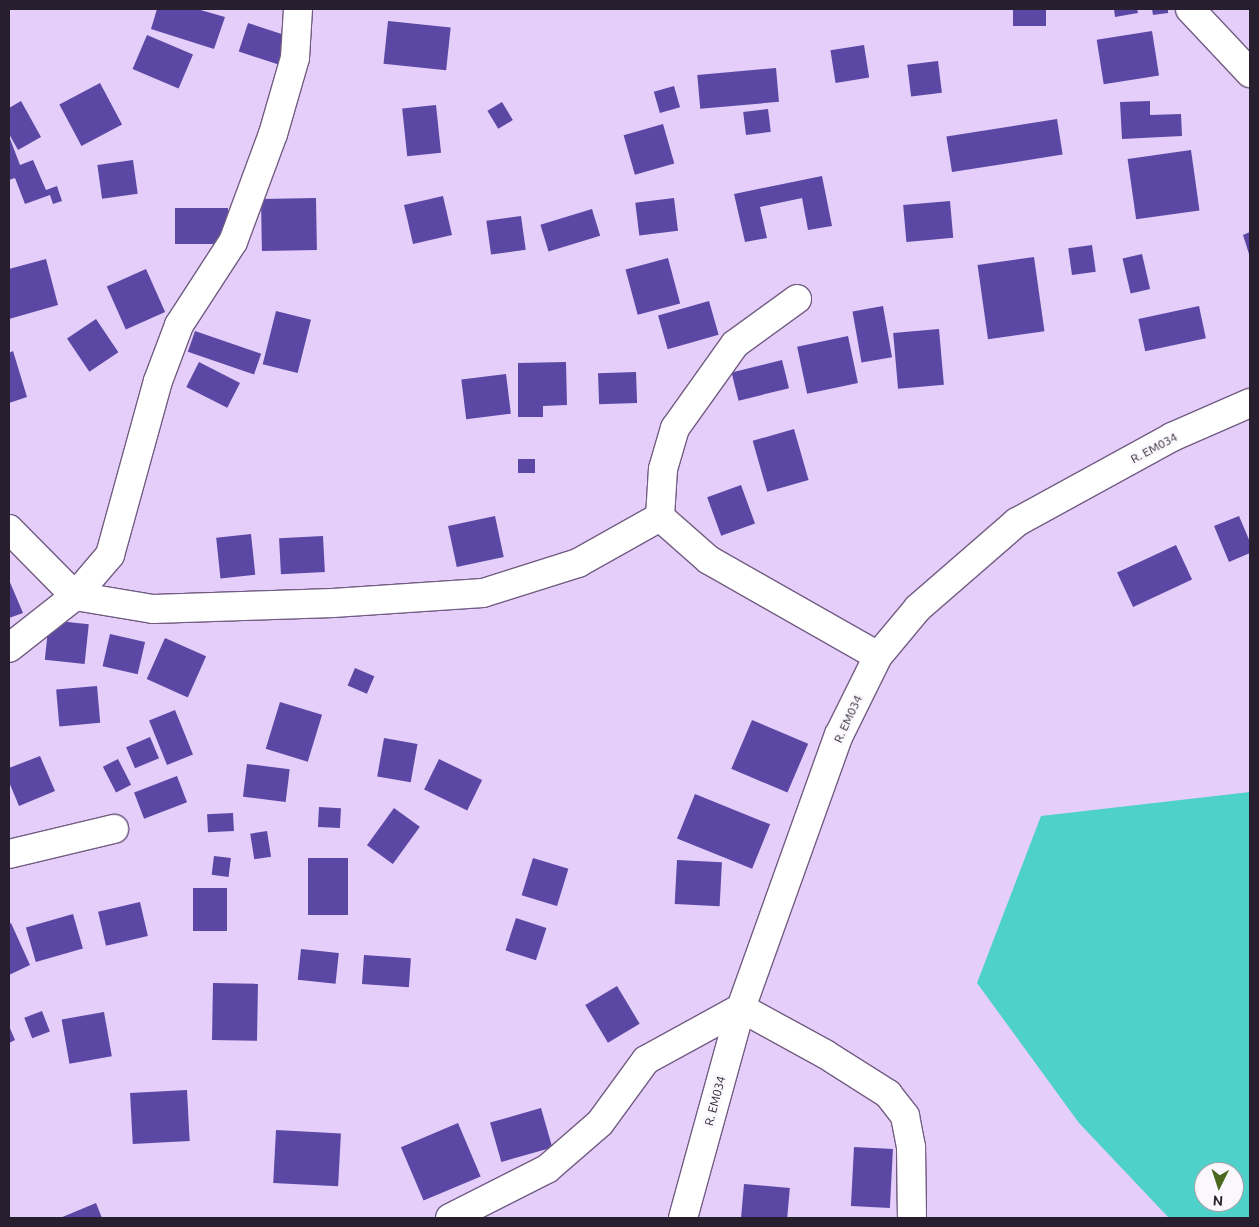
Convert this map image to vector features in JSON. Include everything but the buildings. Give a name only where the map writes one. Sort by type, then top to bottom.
[{"type":"street","points":[[9,648],[75,596],[110,555],[158,381],[178,325],[237,233],[274,134],[295,58],[298,9]]},
{"type":"street","points":[[1190,9],[1250,73]]},
{"type":"street","points":[[660,517],[663,469],[675,428],[735,344],[797,299]]},
{"type":"street","name":"R. EM034","points":[[683,1218],[741,1008],[839,735],[878,656],[918,608],[1017,522],[1172,438],[1250,402]]},
{"type":"street","points":[[9,529],[75,596],[153,609],[333,603],[483,593],[578,563],[660,517]]},
{"type":"street","points":[[660,517],[708,560],[878,656]]},
{"type":"street","points":[[9,854],[114,829]]},
{"type":"street","points":[[450,1218],[547,1169],[600,1123],[646,1060],[741,1008],[825,1054],[888,1094],[905,1116],[911,1147],[912,1218]]},
{"type":"shaded area","points":[[1250,792],[1250,1218],[1169,1218],[1079,1123],[977,983],[1041,816]]}]
